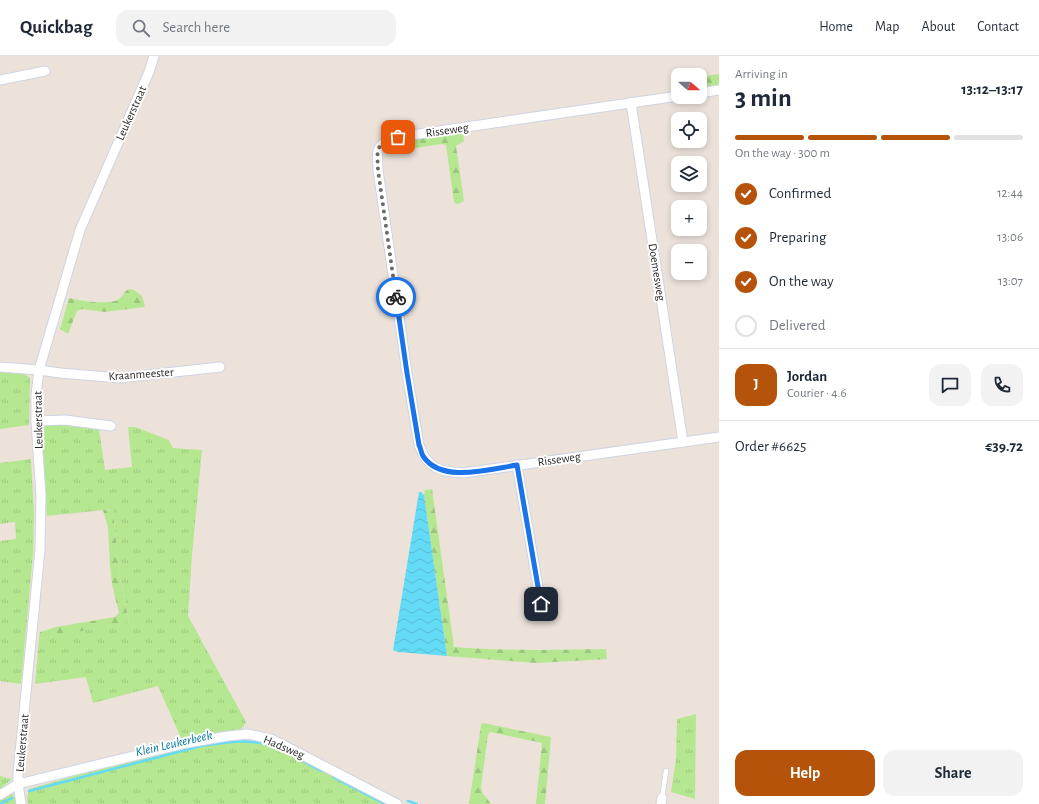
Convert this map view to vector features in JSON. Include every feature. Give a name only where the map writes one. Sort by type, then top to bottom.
[{"type":"street","name":"Leukerstraat","points":[[21,804],[18,784],[40,550],[41,496],[36,421],[38,370],[80,230],[149,72],[154,56]]},
{"type":"street","points":[[0,80],[45,71]]},
{"type":"street","points":[[707,92],[719,90]]},
{"type":"street","name":"Risseweg","points":[[671,97],[398,137],[383,142],[377,151],[378,170],[407,373],[419,445],[423,456],[434,467],[449,472],[463,473],[719,437]]},
{"type":"street","name":"Doemesweg","points":[[631,103],[683,442]]},
{"type":"street","name":"Kraanmeester","points":[[0,367],[120,378],[220,367]]},
{"type":"street","points":[[36,421],[66,420],[111,426]]},
{"type":"street","points":[[517,465],[541,604]]},
{"type":"street","name":"Hadsweg","points":[[0,795],[18,784],[187,743],[248,734],[271,739],[397,804]]},
{"type":"lane","points":[[662,801],[666,771]]},
{"type":"green space","points":[[719,74],[719,85],[707,86],[707,76]]},
{"type":"green space","points":[[463,133],[464,141],[456,146],[464,201],[456,204],[454,202],[446,145],[442,144],[415,148],[413,145],[413,140]]},
{"type":"green space","points":[[129,289],[134,290],[142,296],[145,307],[105,312],[82,309],[77,311],[68,334],[60,329],[69,298],[92,302],[110,302],[117,300]]},
{"type":"green space","points":[[0,372],[24,374],[30,378],[29,425],[0,429]]},
{"type":"green space","points":[[40,424],[60,424],[99,429],[105,470],[132,467],[128,427],[135,427],[169,440],[173,448],[202,450],[188,616],[246,722],[237,732],[215,733],[181,738],[158,686],[93,703],[86,677],[35,684],[39,639],[129,621],[119,572],[113,509],[47,516]]},
{"type":"green space","points":[[31,459],[34,512],[33,554],[21,684],[0,681],[0,541],[16,539],[15,522],[0,524],[0,463]]},
{"type":"green space","points":[[432,489],[454,647],[511,650],[606,649],[607,659],[536,663],[447,656],[424,495],[425,490]]},
{"type":"green space","points":[[113,509],[119,572],[129,622],[39,639],[40,632],[56,627],[115,617],[119,613],[112,584],[108,528],[103,510]]},
{"type":"green space","points":[[696,714],[695,799],[671,792],[676,759],[677,719]]},
{"type":"green space","points":[[483,723],[551,737],[545,804],[536,804],[542,743],[490,732],[488,735],[481,787],[482,792],[491,804],[469,804],[481,725]]},
{"type":"green space","points":[[255,741],[270,743],[387,804],[28,804],[27,797],[29,789],[113,765],[198,746]]},
{"type":"green space","points":[[0,776],[12,779],[0,789]]},
{"type":"green space","points":[[10,793],[16,797],[17,804],[0,804],[0,799]]},
{"type":"water","points":[[419,492],[424,495],[447,656],[398,652],[393,650]]},
{"type":"waterway","name":"Klein Leukerbeek","points":[[29,791],[201,746],[244,741],[276,747],[321,771]]},
{"type":"waterway","name":"Klein Leukerbeek","points":[[333,777],[385,804]]},
{"type":"waterway","name":"Klein Leukerbeek","points":[[0,804],[12,798]]},
{"type":"waterway","name":"Klein Leukerbeek","points":[[408,801],[417,804]]},
{"type":"way so far","points":[[396,297],[378,170],[377,151],[383,142],[398,137]]},
{"type":"route","points":[[396,297],[419,445],[423,456],[434,467],[449,472],[463,473],[517,465],[541,604]]}]
